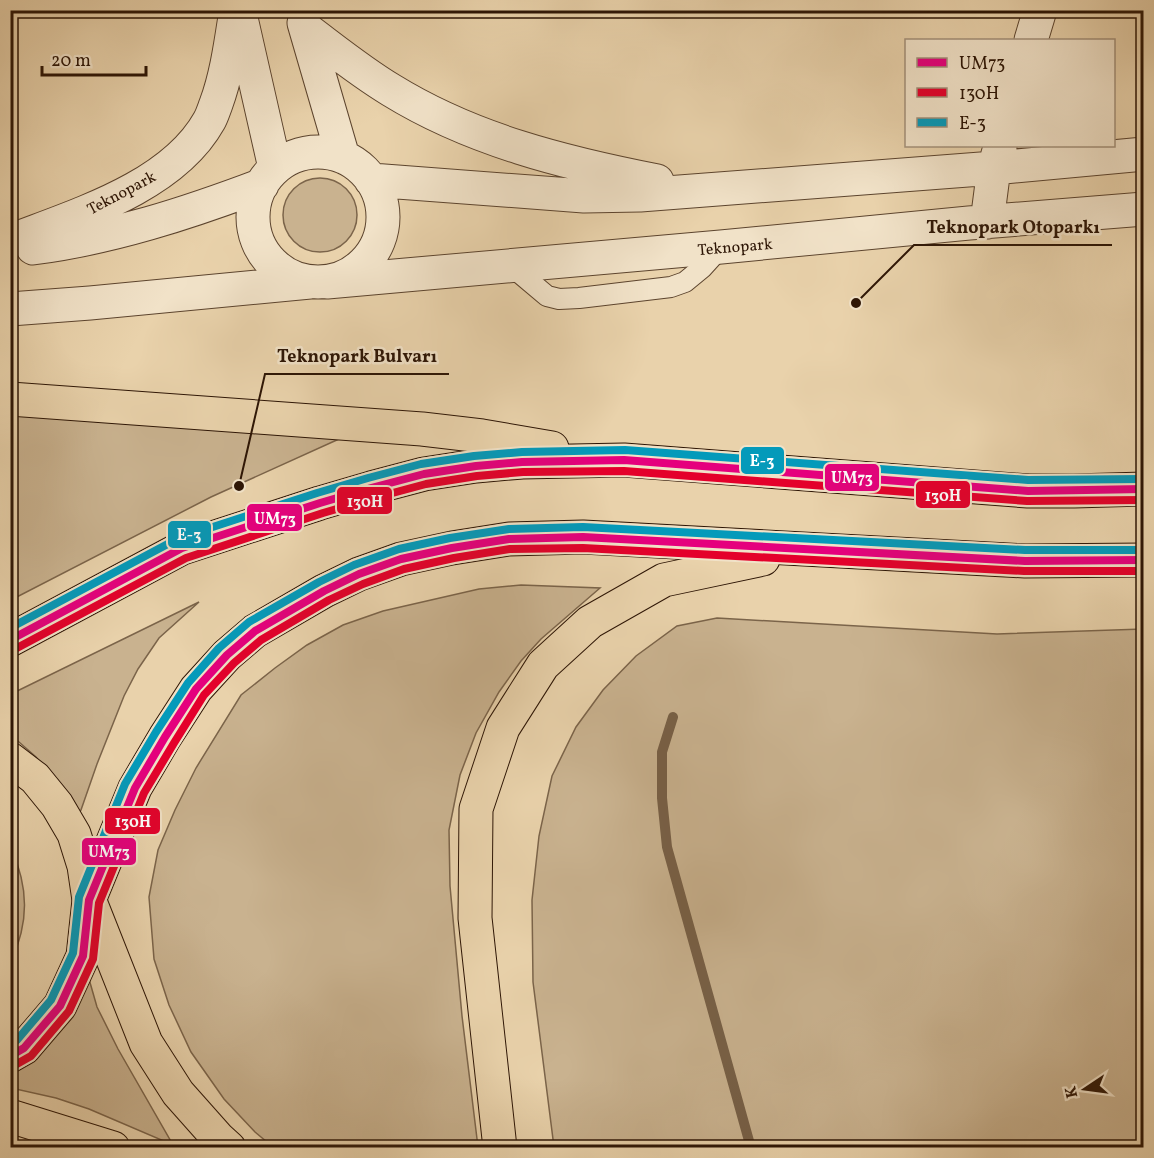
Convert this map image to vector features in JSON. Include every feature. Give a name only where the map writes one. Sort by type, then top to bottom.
[{"type":"main road","points":[[10,399],[422,429],[482,436],[624,460],[1028,491],[1143,489]]},
{"type":"main road","points":[[10,640],[182,549],[371,488],[423,474],[476,466],[522,462],[624,460]]},
{"type":"main road","points":[[10,1056],[24,1048],[60,1006],[83,956],[89,900],[135,788],[196,689],[227,655],[255,631],[324,591],[359,574],[401,559],[452,548],[509,539],[583,537],[1025,561],[1143,560]]},
{"type":"main road","points":[[500,1148],[475,907],[476,809],[502,728],[543,665],[590,622],[664,580],[809,550]]},
{"type":"main road","points":[[10,759],[35,778],[57,805],[74,834],[84,866],[89,900],[146,1043],[178,1093],[229,1148]]},
{"type":"main road","points":[[10,1116],[113,1148]]},
{"type":"street","name":"Teknopark","points":[[10,250],[89,238],[198,209],[269,177],[291,158],[307,153],[325,153],[343,157],[358,166],[371,180],[379,194],[383,211],[382,227],[378,243],[369,258],[343,278],[319,282],[296,278],[282,270],[270,260],[261,247],[255,231],[254,216],[256,200],[269,177],[238,10]]},
{"type":"street","name":"Teknopark","points":[[10,241],[110,201],[142,185],[175,161],[195,141],[210,120],[219,96],[238,10]]},
{"type":"street","points":[[1031,39],[1042,10]]},
{"type":"street","points":[[1042,10],[1048,39]]},
{"type":"street","points":[[303,20],[343,157]]},
{"type":"street","points":[[303,20],[359,70],[392,91],[437,115],[491,139],[591,168],[703,190]]},
{"type":"street","points":[[371,180],[584,196],[640,195],[997,157],[1120,152]]},
{"type":"street","points":[[987,222],[997,157]]},
{"type":"street","name":"Teknopark","points":[[10,309],[1143,209]]},
{"type":"shaded area","points":[[320,178],[341,184],[351,194],[357,215],[351,236],[341,246],[320,252],[299,246],[289,236],[283,215],[289,194],[299,184]]},
{"type":"shaded area","points":[[11,414],[339,439],[211,497],[11,600]]},
{"type":"shaded area","points":[[521,585],[600,588],[541,639],[521,661],[499,692],[476,733],[460,775],[449,830],[450,886],[462,1016],[478,1147],[273,1147],[255,1132],[224,1099],[191,1052],[169,1005],[154,959],[149,897],[158,850],[175,810],[196,768],[241,695],[307,645],[343,625],[383,611],[479,589]]},
{"type":"shaded area","points":[[199,602],[159,638],[138,669],[124,696],[79,813],[36,757],[11,735],[11,694]]},
{"type":"shaded area","points":[[717,618],[997,634],[1143,629],[1143,1147],[554,1147],[533,982],[532,900],[539,836],[552,776],[576,727],[603,690],[636,656],[677,626]]},
{"type":"shaded area","points":[[11,848],[24,891],[24,919],[11,962]]},
{"type":"shaded area","points":[[89,979],[97,1007],[118,1049],[173,1145],[89,1109],[56,1098],[11,1088],[11,1074],[52,1032]]},
{"type":"waterway","points":[[673,717],[662,752],[662,798],[667,847],[751,1148]]},
{"type":"transit line","name":"E-3","points":[[10,628],[179,538],[368,478],[421,464],[474,456],[522,452],[625,450],[1028,480],[1144,479]]},
{"type":"transit line","name":"UM73","points":[[10,640],[182,548],[371,488],[424,474],[476,466],[522,462],[624,460],[1028,491],[1144,489]]},
{"type":"transit line","name":"130H","points":[[15,649],[186,558],[374,498],[426,484],[477,476],[523,472],[624,471],[1027,501],[1144,500]]},
{"type":"transit line","name":"E-3","points":[[10,1044],[17,1040],[51,1000],[73,953],[79,897],[125,784],[188,683],[219,648],[249,622],[354,565],[399,549],[450,538],[509,529],[583,527],[1025,550],[1144,550]]},
{"type":"transit line","name":"UM73","points":[[10,1056],[24,1048],[60,1006],[83,956],[89,900],[135,788],[196,689],[227,655],[255,631],[324,591],[359,574],[401,559],[452,548],[509,539],[583,537],[1025,561],[1144,560]]},
{"type":"transit line","name":"130H","points":[[15,1065],[31,1056],[69,1011],[93,959],[99,903],[144,793],[204,695],[234,663],[261,640],[329,600],[363,584],[404,569],[510,549],[583,548],[1024,571],[1144,571]]},
{"type":"place","name":"Teknopark Otoparkı","points":[[856,303]]},
{"type":"place","name":"Teknopark Bulvarı","points":[[239,486]]}]
